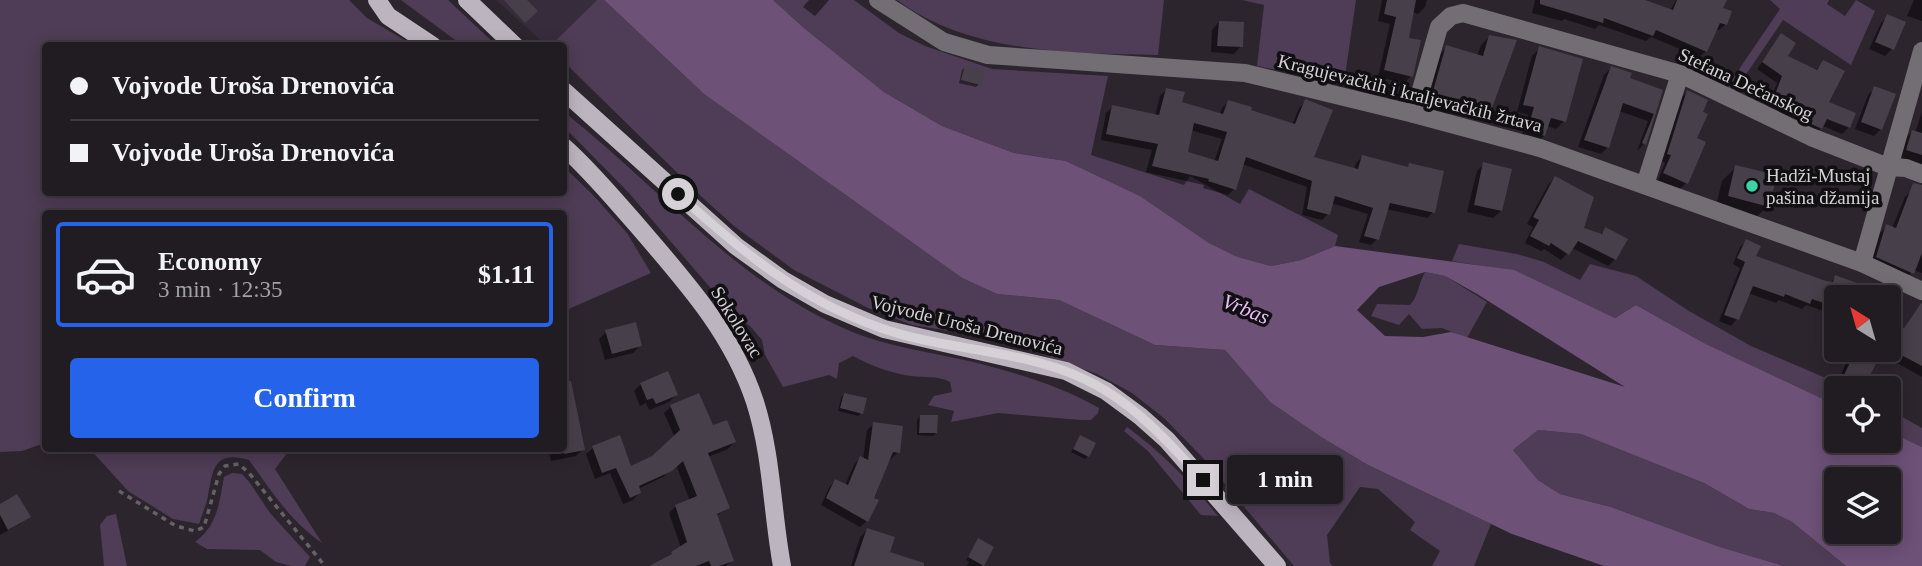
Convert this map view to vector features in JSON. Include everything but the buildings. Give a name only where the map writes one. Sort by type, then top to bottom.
[{"type":"main road","points":[[377,0],[388,16],[427,42]]},
{"type":"main road","points":[[467,0],[511,42]]},
{"type":"main road","name":"Vojvode Uroša Drenovića","points":[[567,94],[736,246],[783,280],[825,304],[884,329],[1066,371],[1114,396],[1140,416],[1175,450],[1277,566]]},
{"type":"main road","name":"Sokolovac","points":[[567,150],[675,269],[703,304],[743,367],[756,405],[768,457],[782,566]]},
{"type":"street","name":"Kragujevačkih i kraljevačkih žrtava","points":[[878,0],[944,41],[988,55],[1245,73],[1540,148],[1862,264],[1922,291]]},
{"type":"street","name":"Stefana Dečanskog","points":[[1414,114],[1437,31],[1442,22],[1457,14],[1475,15],[1680,74],[1811,138],[1888,167],[1906,168],[1922,174]]},
{"type":"street","points":[[1862,264],[1922,51]]},
{"type":"street","points":[[1645,185],[1680,74]]},
{"type":"path","points":[[119,491],[176,526],[195,531],[204,527],[219,474],[225,466],[239,464],[325,566]]},
{"type":"shaded area","points":[[0,0],[349,0],[367,18],[408,42],[42,42],[42,196],[567,196],[567,170],[627,233],[651,273],[567,310],[567,210],[42,210],[42,444],[22,451],[0,452]]},
{"type":"shaded area","points":[[401,0],[448,0],[493,42],[458,42]]},
{"type":"shaded area","points":[[496,0],[597,0],[554,42],[543,42]]},
{"type":"shaded area","points":[[597,0],[604,0],[704,94],[962,278],[997,294],[1059,300],[1155,345],[1225,350],[1270,402],[1321,437],[1368,465],[1491,524],[1474,566],[1432,566],[1440,551],[1410,530],[1415,522],[1378,489],[1360,487],[1327,535],[1330,563],[1333,566],[1294,566],[1203,458],[1165,419],[1132,393],[1097,374],[1015,345],[992,338],[912,325],[868,308],[794,270],[734,226],[703,198],[567,65],[567,42],[554,42]]},
{"type":"shaded area","points":[[773,0],[854,0],[899,33],[925,46],[992,69],[1108,76],[1091,155],[1184,185],[1190,176],[1240,204],[1249,189],[1338,235],[1335,246],[1301,260],[1271,266],[1238,257],[1209,243],[1140,196],[1066,161],[1014,153],[942,126],[884,92]]},
{"type":"shaded area","points":[[897,0],[1164,0],[1158,55],[1056,51],[988,41],[926,18]]},
{"type":"shaded area","points":[[1242,0],[1356,0],[1344,83],[1257,66],[1264,5]]},
{"type":"shaded area","points":[[1770,0],[1829,0],[1827,4],[1845,16],[1856,0],[1875,11],[1851,65],[1783,20],[1734,92],[1727,87],[1780,9]]},
{"type":"shaded area","points":[[567,114],[735,261],[809,311],[867,337],[900,347],[985,365],[1044,383],[1099,408],[1098,413],[1091,420],[998,413],[951,422],[954,411],[928,405],[934,396],[952,392],[950,382],[896,373],[853,356],[839,363],[837,379],[829,375],[783,387],[765,355],[762,340],[750,326],[732,313],[629,193],[567,130]]},
{"type":"shaded area","points":[[1459,244],[1517,254],[1544,262],[1580,280],[1590,264],[1636,276],[1689,311],[1751,346],[1824,377],[1824,399],[1704,343],[1636,305],[1615,318],[1514,271],[1452,261]]},
{"type":"shaded area","points":[[1425,272],[1445,276],[1487,302],[1467,338],[1442,328],[1422,329],[1409,314],[1399,325],[1371,316],[1377,304],[1410,305]]},
{"type":"shaded area","points":[[1901,416],[1922,428],[1922,447],[1901,437]]},
{"type":"shaded area","points":[[1127,427],[1176,468],[1218,516],[1201,515],[1148,451],[1124,431]]},
{"type":"shaded area","points":[[1538,430],[1581,434],[1704,483],[1749,509],[1774,513],[1792,522],[1846,566],[1784,566],[1720,547],[1611,507],[1560,494],[1538,480],[1513,450]]},
{"type":"shaded area","points":[[93,452],[288,452],[275,469],[322,543],[290,515],[249,460],[229,458],[217,464],[199,524],[173,519],[128,491]]},
{"type":"shaded area","points":[[232,473],[242,474],[270,513],[310,557],[305,566],[276,562],[260,550],[207,549],[195,542],[213,521],[224,477]]},
{"type":"shaded area","points":[[116,514],[127,566],[104,566],[100,525],[107,516]]},
{"type":"water","name":"Vrbas","points":[[604,0],[773,0],[884,92],[942,126],[1014,153],[1066,161],[1140,196],[1209,243],[1238,257],[1271,266],[1301,260],[1335,246],[1514,270],[1615,318],[1636,305],[1704,343],[1824,399],[1824,453],[1901,453],[1901,437],[1922,447],[1922,566],[1846,566],[1792,522],[1774,513],[1749,509],[1704,483],[1581,434],[1538,430],[1513,450],[1538,480],[1560,494],[1611,507],[1720,547],[1784,566],[1604,566],[1512,534],[1368,465],[1270,402],[1225,350],[1155,345],[1059,300],[997,294],[962,278],[704,94]],"holes":[[[1425,272],[1445,276],[1477,294],[1625,387],[1451,332],[1423,337],[1385,336],[1357,310],[1379,287]]]},
{"type":"place","name":"Hadži-Mustaj pašina džamija","points":[[1752,186]]},
{"type":"route","points":[[678,194],[736,246],[766,268],[806,294],[845,314],[884,329],[1066,371],[1093,383],[1140,416],[1167,440],[1203,480]]}]
